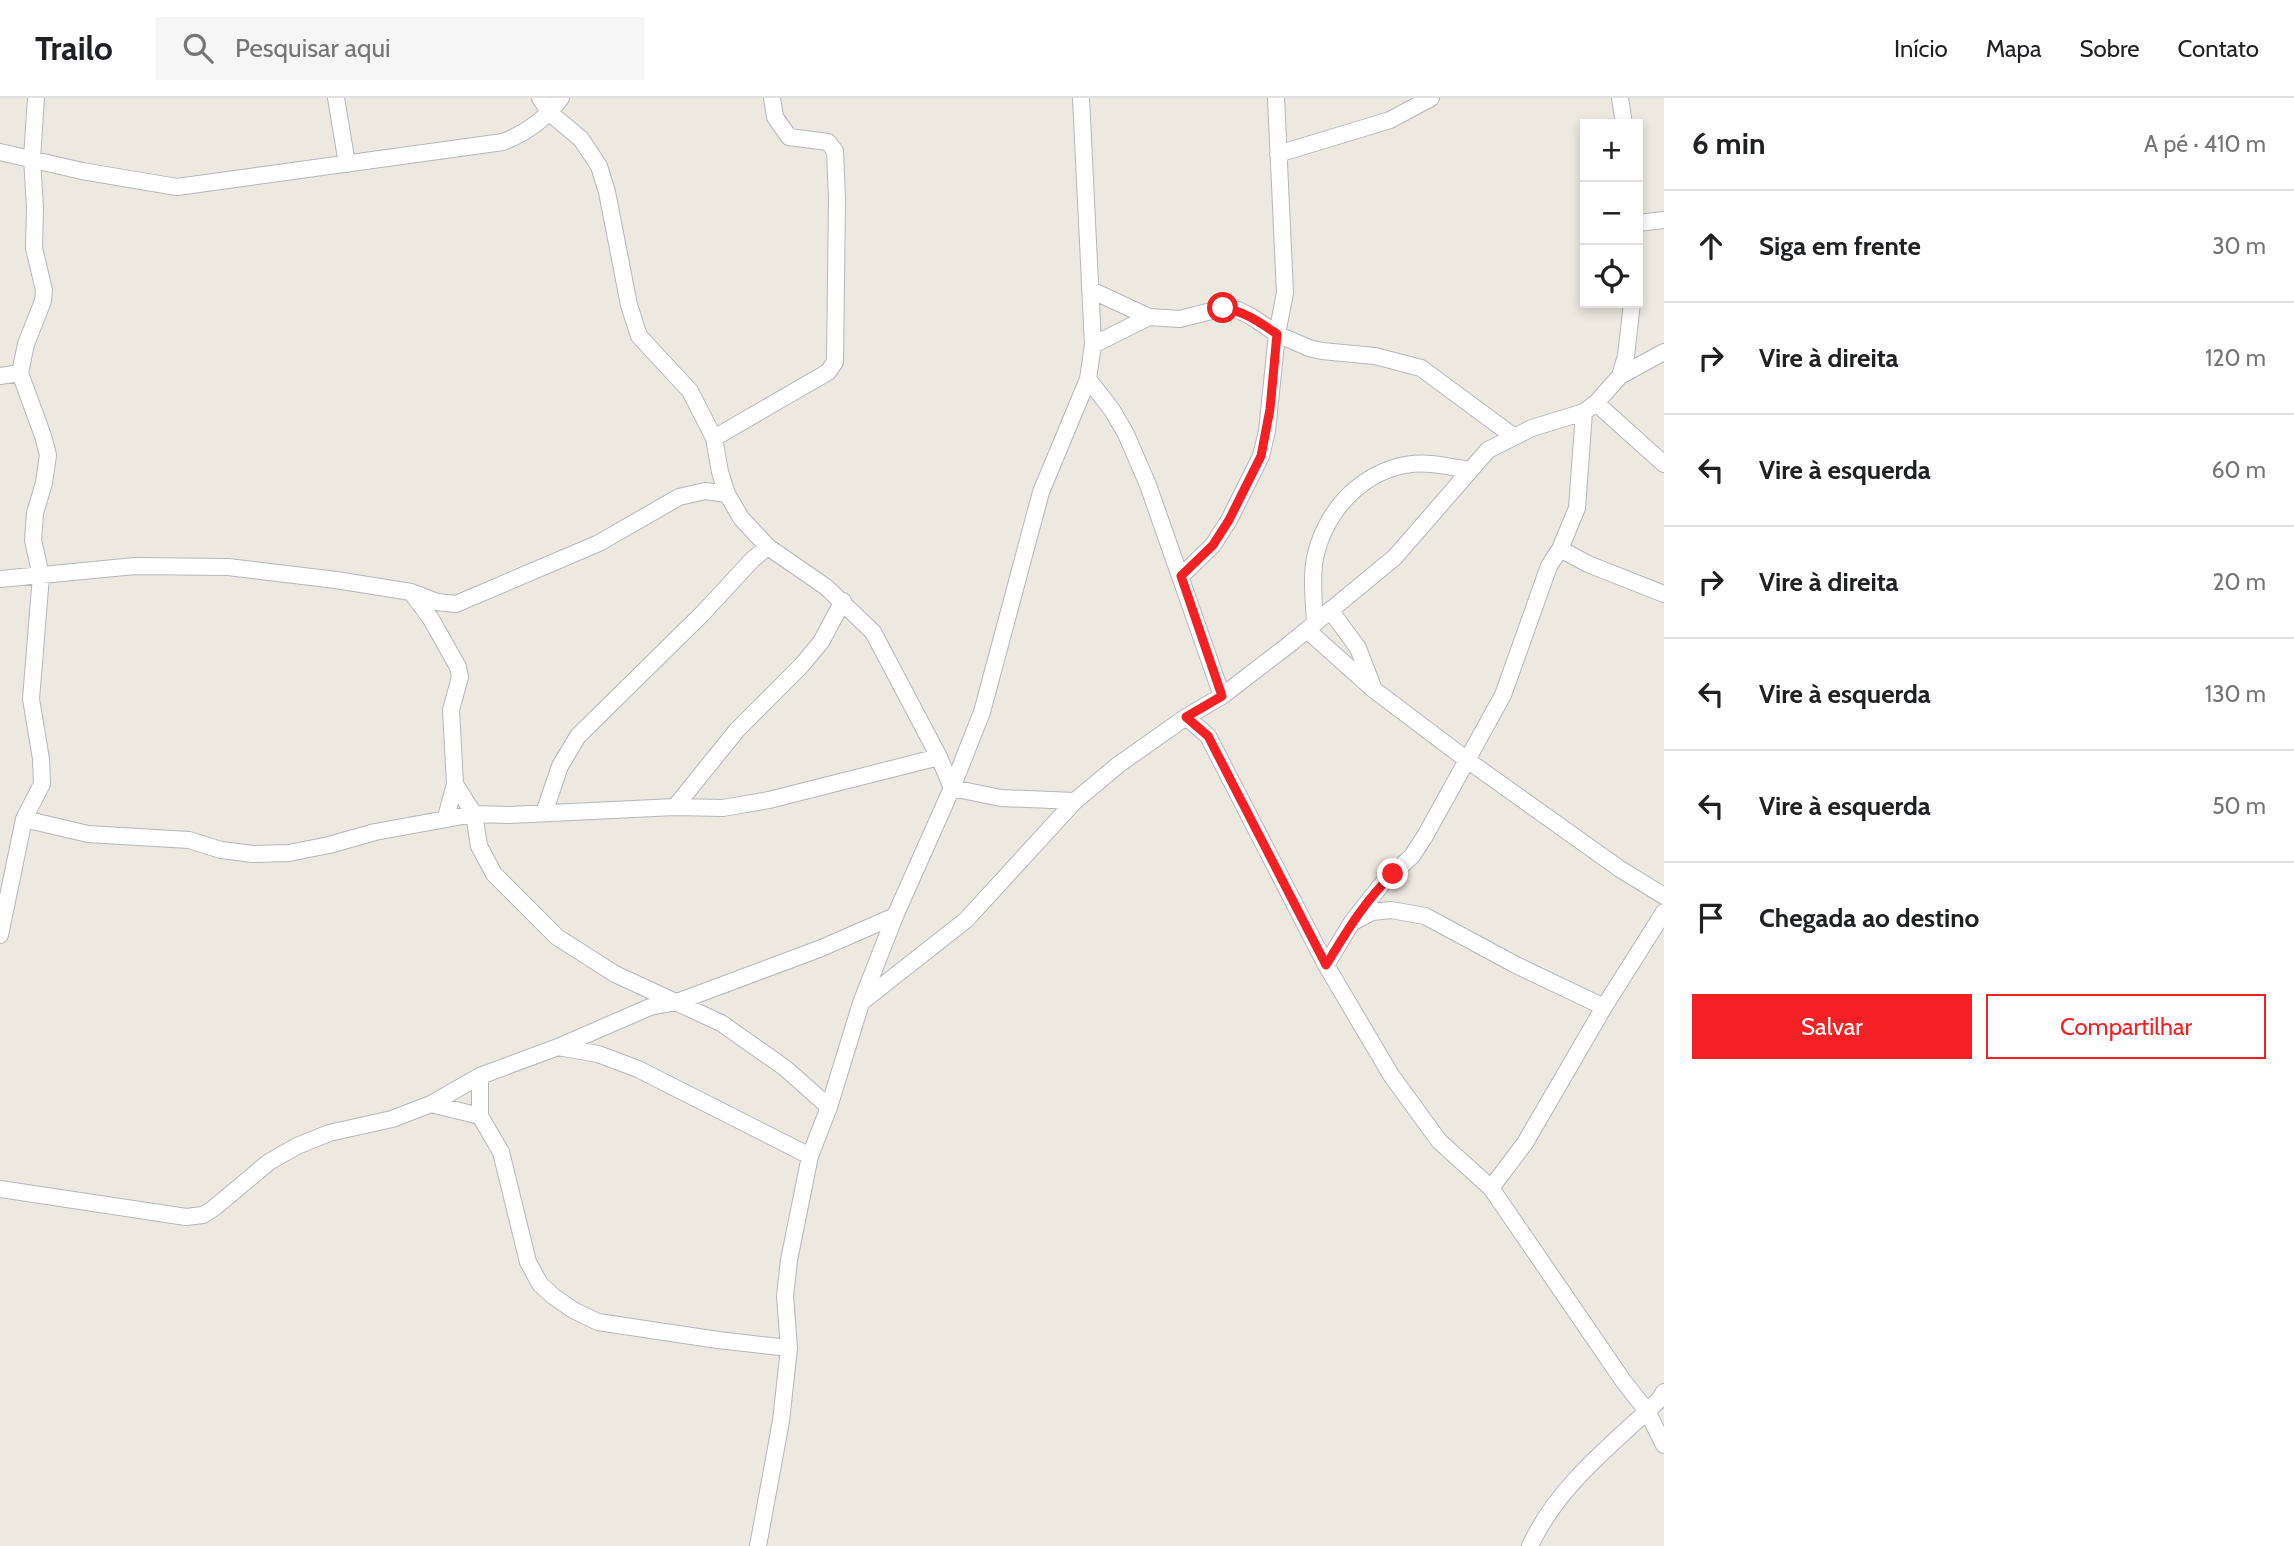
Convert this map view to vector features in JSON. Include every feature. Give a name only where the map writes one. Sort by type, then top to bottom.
[{"type":"street","points":[[0,935],[5,895],[24,820],[42,785],[41,759],[31,699],[41,576],[33,540],[35,513],[44,483],[48,455],[20,373],[26,344],[43,301],[44,290],[34,248],[32,158],[36,98]]},
{"type":"street","points":[[336,98],[347,164]]},
{"type":"street","points":[[541,98],[550,113],[582,139],[598,166],[607,191],[629,305],[639,336],[690,391],[714,438],[727,494],[741,518],[768,547],[809,573],[843,601],[873,632],[939,757],[952,788]]},
{"type":"street","points":[[0,152],[82,171],[177,187],[503,142],[521,135],[550,113],[561,98]]},
{"type":"street","points":[[714,438],[828,372],[835,362],[835,150],[828,142],[789,137],[775,117],[772,98]]},
{"type":"street","points":[[758,1546],[781,1421],[789,1348],[785,1296],[788,1272],[810,1156],[829,1107],[861,1003],[982,712],[1041,492],[1088,379],[1093,345],[1081,98]]},
{"type":"street","points":[[1181,576],[1213,545],[1229,520],[1261,456],[1285,293],[1276,98]]},
{"type":"street","points":[[1278,154],[1390,120],[1431,98]]},
{"type":"street","points":[[1620,98],[1623,119]]},
{"type":"street","points":[[1643,222],[1664,220]]},
{"type":"street","points":[[1091,290],[1149,317],[1180,319],[1223,308],[1238,310],[1277,334],[1322,351],[1375,356],[1421,368],[1513,436]]},
{"type":"street","points":[[1619,376],[1626,356],[1631,308]]},
{"type":"street","points":[[1093,345],[1149,317]]},
{"type":"street","points":[[861,1003],[966,920],[1075,801],[1118,765],[1186,717],[1222,696],[1405,547],[1488,450],[1513,436],[1590,407],[1619,376],[1664,352]]},
{"type":"street","points":[[0,376],[20,373]]},
{"type":"street","points":[[1088,379],[1112,410],[1126,434],[1149,485],[1222,696]]},
{"type":"street","points":[[1590,407],[1664,464]]},
{"type":"street","points":[[1326,965],[1352,922],[1382,884],[1412,856],[1503,695],[1549,566],[1560,549],[1577,508],[1590,407]]},
{"type":"street","points":[[1469,470],[1430,464],[1401,466],[1352,490],[1326,526],[1315,558],[1311,626],[1374,689],[1467,760],[1620,869],[1664,896]]},
{"type":"street","points":[[0,579],[135,566],[228,567],[411,592],[437,602],[456,604],[599,542],[679,497],[705,491],[727,494]]},
{"type":"street","points":[[544,813],[560,766],[578,736],[768,547]]},
{"type":"street","points":[[1560,549],[1588,564],[1664,594]]},
{"type":"street","points":[[411,592],[431,619],[458,667],[460,677],[451,710],[455,784],[446,817]]},
{"type":"street","points":[[674,807],[737,730],[801,666],[821,642],[843,601]]},
{"type":"street","points":[[1330,610],[1358,648],[1374,689]]},
{"type":"street","points":[[1186,717],[1208,736],[1326,965],[1391,1075],[1439,1141],[1491,1188],[1647,1411],[1664,1445]]},
{"type":"street","points":[[24,820],[88,834],[189,840],[221,850],[253,854],[302,850],[446,817],[474,814],[674,807],[723,808],[769,800],[939,757]]},
{"type":"street","points":[[455,784],[474,814],[479,846],[494,874],[557,937],[615,974],[722,1023],[750,1041],[829,1107]]},
{"type":"street","points":[[952,788],[1001,798],[1075,801]]},
{"type":"street","points":[[1352,922],[1372,912],[1391,910],[1425,916],[1516,965],[1604,1007]]},
{"type":"street","points":[[1491,1188],[1525,1143],[1604,1007],[1664,912]]},
{"type":"street","points":[[0,1189],[186,1217],[203,1214],[269,1162],[297,1146],[329,1133],[392,1119],[431,1104],[480,1076],[650,1007],[677,1002],[818,949],[895,916]]},
{"type":"street","points":[[558,1046],[598,1054],[638,1069],[810,1156]]},
{"type":"street","points":[[480,1076],[480,1116],[501,1152],[528,1262],[540,1284],[553,1296],[573,1310],[598,1322],[789,1348]]},
{"type":"street","points":[[431,1104],[480,1116]]},
{"type":"street","points":[[1530,1546],[1549,1510],[1570,1485],[1664,1392]]},
{"type":"route","points":[[1223,308],[1238,310],[1277,334],[1273,387],[1261,456],[1229,520],[1213,545],[1181,576],[1222,696],[1186,717],[1208,736],[1326,965],[1352,922],[1393,874]]}]
